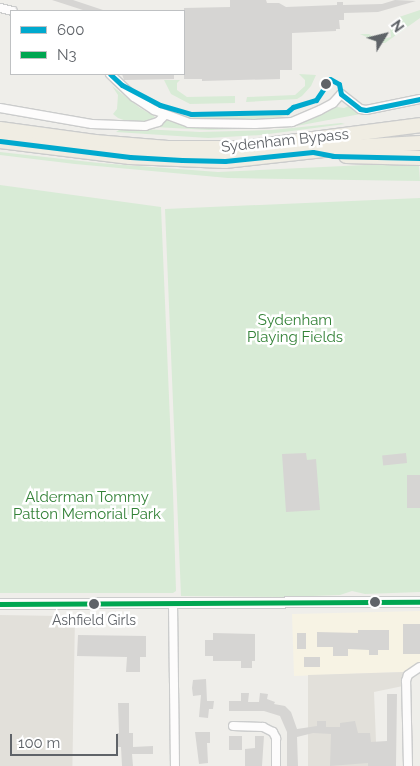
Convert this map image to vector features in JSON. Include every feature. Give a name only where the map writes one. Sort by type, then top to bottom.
[{"type":"highway","name":"Sydenham Bypass","points":[[0,129],[95,142],[168,148],[244,148],[420,125]]},
{"type":"highway","name":"Sydenham Bypass","points":[[0,141],[130,157],[225,161],[383,144],[420,143]]},
{"type":"highway","points":[[313,152],[333,156],[420,158]]},
{"type":"main road","points":[[0,604],[420,602]]},
{"type":"street","points":[[111,75],[140,101],[165,115],[188,123],[206,125],[292,122],[333,103],[341,94],[360,109],[366,110],[420,99]]},
{"type":"street","points":[[0,108],[92,124],[145,126],[158,122],[165,115]]},
{"type":"street","points":[[173,603],[175,766]]},
{"type":"street","points":[[408,766],[406,680],[408,675],[420,667]]},
{"type":"street","points":[[233,726],[263,727],[273,732],[276,742],[276,766]]},
{"type":"shaded area","points":[[420,611],[420,662],[403,672],[294,676],[292,614]]},
{"type":"shaded area","points":[[0,615],[75,616],[72,766],[0,766]]},
{"type":"shaded area","points":[[403,672],[403,686],[374,692],[377,766],[308,766],[308,675]]},
{"type":"green space","points":[[420,10],[420,18],[385,43],[377,42],[360,34],[369,34],[378,40],[391,37],[390,28],[399,17]]},
{"type":"green space","points":[[299,74],[316,75],[311,86],[297,99],[246,102],[247,97],[295,95],[305,86],[305,80]]},
{"type":"green space","points":[[164,80],[180,80],[177,83],[177,90],[187,97],[235,96],[235,103],[190,104],[171,94]]},
{"type":"green space","points":[[112,86],[140,108],[154,116],[155,122],[132,123],[113,114],[117,109],[118,95]]},
{"type":"green space","points":[[351,105],[366,113],[291,127],[209,130],[155,127],[165,120],[182,125],[209,128],[293,126],[337,107],[344,108]]},
{"type":"green space","points":[[290,115],[269,119],[226,120],[205,120],[184,116]]},
{"type":"green space","points":[[345,124],[261,135],[208,138],[116,132],[122,128],[200,132],[272,130]]},
{"type":"green space","points":[[0,152],[99,163],[218,172],[386,164],[419,166],[420,181],[228,178],[75,164],[0,155]]},
{"type":"green space","name":"Alderman Tommy Patton Memorial Park","points":[[0,185],[161,207],[173,492],[176,591],[173,593],[0,593]]},
{"type":"green space","name":"Sydenham Playing Fields","points":[[420,198],[420,592],[365,594],[352,591],[340,595],[286,597],[181,596],[165,209]]},
{"type":"building","points":[[52,0],[73,0],[103,10],[83,10]]},
{"type":"building","points":[[230,0],[266,0],[267,3],[279,3],[286,7],[337,5],[337,2],[343,2],[343,5],[382,4],[395,0],[416,1],[378,12],[344,13],[344,20],[339,20],[340,29],[336,29],[336,31],[292,33],[292,70],[280,70],[280,79],[202,81],[202,79],[184,79],[184,8],[230,7]]},
{"type":"building","points":[[122,75],[174,75],[174,79],[124,80]]},
{"type":"building","points":[[306,453],[307,460],[316,459],[320,510],[286,512],[282,454]]},
{"type":"building","points":[[406,453],[407,463],[383,465],[382,456]]},
{"type":"building","points":[[407,475],[420,475],[420,508],[407,508]]},
{"type":"building","points":[[403,624],[420,624],[420,654],[403,654]]},
{"type":"building","points":[[358,630],[389,630],[389,650],[378,650],[378,655],[369,655],[369,650],[348,649],[348,656],[333,656],[333,647],[317,647],[317,632],[358,633]]},
{"type":"building","points":[[213,633],[255,634],[255,661],[252,661],[252,668],[241,668],[241,661],[213,661],[213,656],[205,656],[205,640],[213,640]]},
{"type":"building","points":[[297,633],[306,633],[306,649],[297,649]]},
{"type":"building","points":[[78,635],[146,636],[146,657],[140,657],[140,672],[126,672],[127,657],[77,656]]},
{"type":"building","points":[[304,657],[320,657],[320,667],[304,667]]},
{"type":"building","points":[[206,679],[207,701],[214,701],[213,709],[209,709],[208,718],[199,717],[201,695],[193,696],[192,688],[193,680]]},
{"type":"building","points":[[241,693],[249,693],[248,702],[259,702],[260,693],[268,694],[267,699],[275,702],[274,704],[285,706],[291,712],[297,729],[317,726],[317,721],[326,721],[326,727],[340,727],[340,723],[355,721],[358,733],[370,733],[371,742],[387,741],[387,694],[397,694],[396,766],[368,766],[368,763],[330,766],[331,734],[313,733],[297,737],[298,766],[287,766],[287,732],[280,716],[264,711],[229,711],[229,701],[241,701]]},
{"type":"building","points":[[118,703],[129,703],[129,733],[133,733],[133,747],[153,746],[153,754],[132,754],[133,766],[122,766],[121,747],[117,747],[117,733],[119,733]]},
{"type":"building","points":[[195,732],[210,732],[210,743],[207,743],[208,763],[199,764]]},
{"type":"building","points":[[229,736],[242,736],[242,750],[229,750]]},
{"type":"building","points":[[255,736],[264,736],[262,766],[245,766],[245,749],[255,748]]},
{"type":"transit line","name":"600","points":[[111,75],[122,85],[160,105],[191,114],[287,112],[293,107],[316,100],[330,79],[339,84],[341,94],[360,109],[366,110],[420,99]]},
{"type":"transit line","name":"600","points":[[0,141],[130,157],[182,160],[225,161],[313,152],[333,156],[420,158]]},
{"type":"transit line","name":"N3","points":[[0,604],[420,602]]},
{"type":"place","name":"Ashfield Girls","points":[[94,604]]}]
